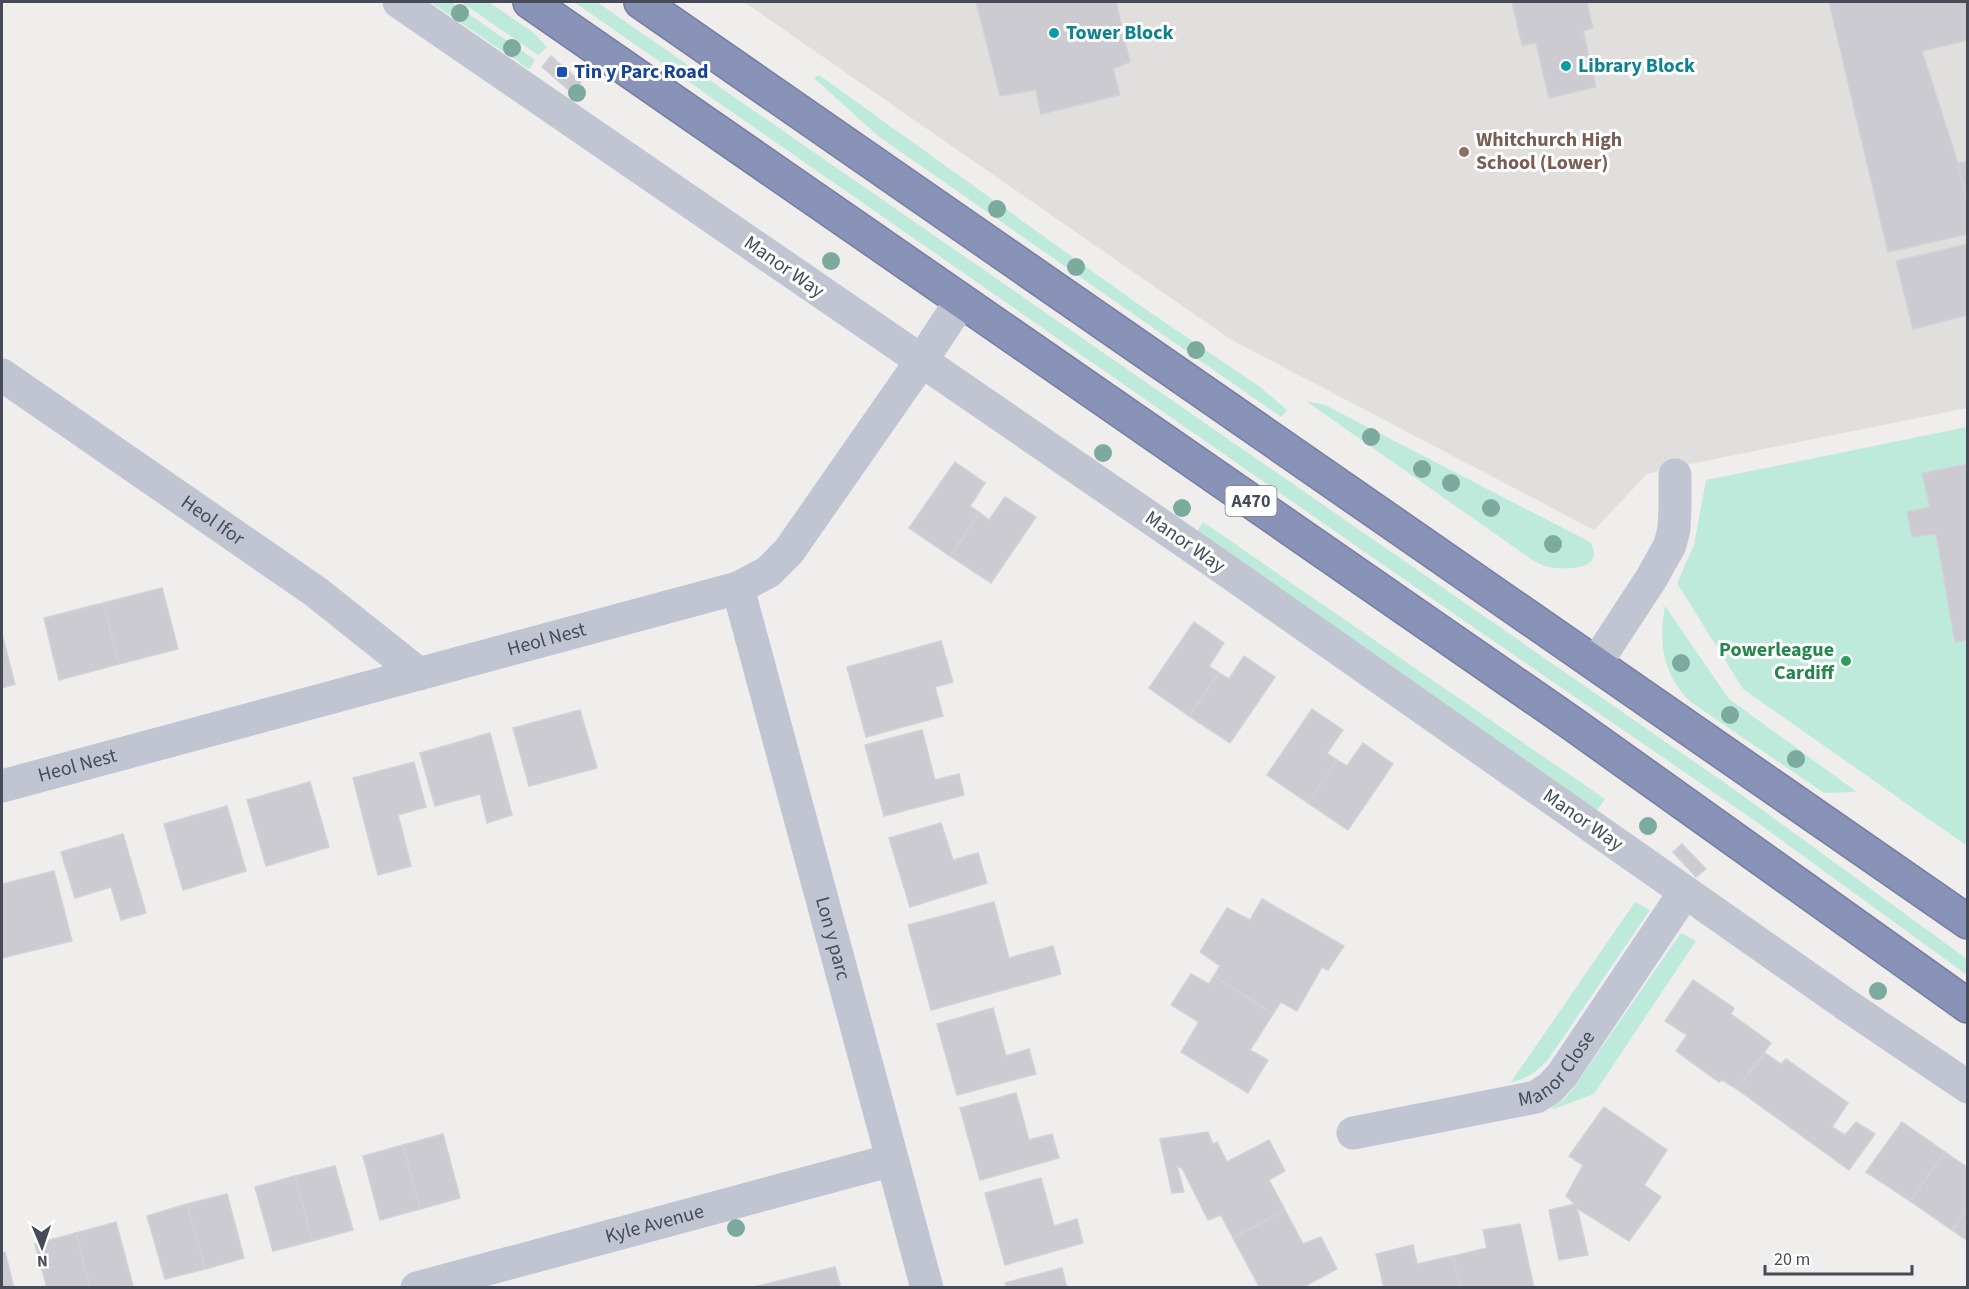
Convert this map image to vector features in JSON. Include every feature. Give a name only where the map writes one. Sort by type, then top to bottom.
[{"type":"highway","name":"A470","points":[[530,2],[1570,722],[1968,1006]]},
{"type":"highway","points":[[641,2],[1968,922]]},
{"type":"street","name":"Manor Way","points":[[399,2],[1223,568],[1848,1006],[1968,1087]]},
{"type":"street","name":"Heol Nest","points":[[2,786],[738,588],[768,572],[789,551],[961,301]]},
{"type":"street","name":"Heol Ifor","points":[[2,375],[316,592],[419,674]]},
{"type":"street","points":[[1596,663],[1652,579],[1670,545],[1676,507],[1675,475]]},
{"type":"street","name":"Lon y parc","points":[[738,588],[927,1287]]},
{"type":"street","name":"Manor Close","points":[[1353,1133],[1536,1097],[1550,1088],[1562,1075],[1685,892]]},
{"type":"street","name":"Kyle Avenue","points":[[417,1287],[892,1160]]},
{"type":"shaded area","name":"Whitchurch High School (Lower)","points":[[744,2],[1967,2],[1967,408],[1647,474],[1594,530],[1230,339]]},
{"type":"green space","points":[[430,2],[451,2],[535,60],[529,69]]},
{"type":"green space","points":[[461,2],[489,2],[534,33],[547,47],[538,55]]},
{"type":"green space","points":[[574,2],[597,2],[1735,790],[1967,959],[1967,975],[1751,818]]},
{"type":"green space","points":[[819,75],[1138,304],[1260,387],[1287,410],[1281,417],[878,136],[814,78]]},
{"type":"green space","points":[[1306,401],[1325,405],[1590,542],[1594,551],[1593,558],[1589,563],[1574,568],[1556,568],[1531,559]]},
{"type":"green space","name":"Powerleague Cardiff","points":[[1967,427],[1967,846],[1743,689],[1677,583],[1694,545],[1706,480]]},
{"type":"green space","points":[[1203,522],[1605,799],[1594,814],[1195,535]]},
{"type":"green space","points":[[1665,606],[1729,699],[1857,792],[1824,793],[1691,702],[1674,681],[1665,658],[1662,633]]},
{"type":"green space","points":[[1635,902],[1650,910],[1547,1061],[1531,1074],[1511,1082]]},
{"type":"green space","points":[[1681,933],[1696,941],[1594,1094],[1554,1109],[1550,1108],[1563,1100],[1572,1090]]},
{"type":"building","name":"Tower Block","points":[[976,2],[1116,2],[1130,62],[1113,69],[1120,95],[1041,114],[1036,90],[1000,96]]},
{"type":"building","name":"Library Block","points":[[1512,2],[1587,2],[1593,28],[1583,31],[1596,87],[1549,98],[1536,43],[1522,45]]},
{"type":"building","points":[[1829,2],[1968,2],[1968,40],[1922,51],[1958,163],[1968,206],[1968,234],[1888,252]]},
{"type":"building","points":[[551,56],[581,82],[572,93],[542,67]]},
{"type":"building","points":[[1968,161],[1968,206],[1958,163]]},
{"type":"building","points":[[1968,244],[1968,315],[1913,329],[1896,261]]},
{"type":"building","points":[[955,462],[985,483],[970,506],[980,513],[950,556],[909,528]]},
{"type":"building","points":[[1968,464],[1968,639],[1955,642],[1936,534],[1912,537],[1907,512],[1930,507],[1922,473]]},
{"type":"building","points":[[1005,497],[1036,517],[991,583],[950,556],[980,513],[989,520]]},
{"type":"building","points":[[162,588],[178,649],[119,664],[103,603]]},
{"type":"building","points":[[103,603],[119,664],[59,680],[44,618]]},
{"type":"building","points":[[1194,622],[1224,643],[1209,666],[1219,673],[1189,716],[1149,688]]},
{"type":"building","points":[[2,634],[15,684],[2,688]]},
{"type":"building","points":[[941,641],[953,682],[935,687],[943,716],[866,737],[847,667]]},
{"type":"building","points":[[1244,656],[1275,677],[1230,743],[1189,716],[1219,673],[1229,679]]},
{"type":"building","points":[[1312,709],[1343,730],[1327,753],[1337,760],[1308,803],[1267,775]]},
{"type":"building","points":[[580,710],[597,768],[529,786],[513,728]]},
{"type":"building","points":[[922,730],[935,780],[959,774],[964,795],[884,816],[865,745]]},
{"type":"building","points":[[490,733],[512,815],[487,823],[480,794],[435,806],[420,753]]},
{"type":"building","points":[[1363,743],[1393,764],[1348,830],[1308,803],[1337,760],[1347,766]]},
{"type":"building","points":[[414,762],[426,807],[398,815],[411,866],[378,875],[353,778]]},
{"type":"building","points":[[310,782],[329,847],[266,866],[247,800]]},
{"type":"building","points":[[227,806],[246,871],[183,890],[164,824]]},
{"type":"building","points":[[941,823],[953,860],[978,853],[987,883],[910,907],[889,838]]},
{"type":"building","points":[[123,834],[146,913],[121,920],[111,887],[75,898],[61,852]]},
{"type":"building","points":[[1682,844],[1706,869],[1696,877],[1673,852]]},
{"type":"building","points":[[54,871],[72,941],[2,958],[2,884]]},
{"type":"building","points":[[1262,899],[1344,946],[1328,970],[1322,967],[1297,1011],[1281,1002],[1273,1014],[1214,976],[1220,966],[1200,952],[1227,908],[1250,920]]},
{"type":"building","points":[[994,902],[1009,958],[1053,946],[1061,974],[931,1010],[908,925]]},
{"type":"building","points":[[1191,974],[1209,984],[1214,976],[1273,1014],[1250,1050],[1268,1060],[1248,1093],[1181,1052],[1199,1022],[1171,1005]]},
{"type":"building","points":[[1693,980],[1734,1008],[1731,1014],[1771,1043],[1737,1089],[1722,1080],[1719,1082],[1676,1051],[1687,1035],[1665,1021]]},
{"type":"building","points":[[993,1008],[1006,1056],[1029,1049],[1036,1074],[957,1095],[937,1024]]},
{"type":"building","points":[[1765,1053],[1781,1064],[1786,1059],[1848,1103],[1832,1127],[1845,1135],[1856,1122],[1875,1134],[1849,1170],[1737,1089]]},
{"type":"building","points":[[1016,1093],[1029,1140],[1052,1134],[1059,1158],[980,1180],[960,1108]]},
{"type":"building","points":[[1604,1107],[1667,1150],[1644,1185],[1661,1197],[1629,1241],[1577,1208],[1588,1255],[1559,1260],[1549,1210],[1575,1204],[1566,1196],[1583,1165],[1569,1156]]},
{"type":"building","points":[[1902,1122],[1945,1152],[1910,1201],[1866,1172]]},
{"type":"building","points":[[1208,1132],[1213,1144],[1217,1142],[1227,1162],[1269,1140],[1285,1171],[1269,1180],[1285,1210],[1233,1238],[1221,1215],[1208,1220],[1182,1168],[1177,1166],[1184,1192],[1172,1193],[1160,1139]]},
{"type":"building","points":[[443,1134],[460,1198],[420,1209],[403,1145]]},
{"type":"building","points":[[403,1145],[420,1209],[380,1220],[363,1156]]},
{"type":"building","points":[[1945,1152],[1968,1168],[1968,1208],[1952,1230],[1910,1201]]},
{"type":"building","points":[[335,1166],[353,1230],[312,1241],[295,1176]]},
{"type":"building","points":[[295,1176],[312,1241],[273,1251],[255,1187]]},
{"type":"building","points":[[1041,1178],[1054,1226],[1077,1219],[1083,1243],[1005,1265],[985,1193]]},
{"type":"building","points":[[227,1194],[244,1258],[205,1269],[187,1204]]},
{"type":"building","points":[[187,1204],[205,1269],[165,1279],[147,1216]]},
{"type":"building","points":[[1968,1208],[1968,1241],[1952,1230]]},
{"type":"building","points":[[1285,1210],[1303,1244],[1321,1237],[1337,1269],[1301,1288],[1260,1288],[1233,1238]]},
{"type":"building","points":[[116,1222],[133,1286],[90,1288],[76,1233]]},
{"type":"building","points":[[1520,1224],[1534,1288],[1460,1288],[1453,1256],[1487,1248],[1483,1230]]},
{"type":"building","points":[[76,1233],[90,1288],[47,1288],[35,1244]]},
{"type":"building","points":[[1413,1245],[1417,1264],[1453,1256],[1460,1288],[1384,1288],[1376,1254]]},
{"type":"building","points":[[5,1252],[14,1288],[2,1288],[2,1253]]},
{"type":"building","points":[[835,1267],[841,1288],[754,1287]]},
{"type":"building","points":[[1062,1268],[1067,1288],[1007,1288],[1005,1283]]},
{"type":"place","name":"Tower Block","points":[[1054,33]]},
{"type":"place","name":"Library Block","points":[[1566,66]]},
{"type":"place","name":"Tin y Parc Road","points":[[562,72]]},
{"type":"place","name":"Whitchurch High School (Lower)","points":[[1464,152]]},
{"type":"place","name":"Powerleague Cardiff","points":[[1846,661]]}]
